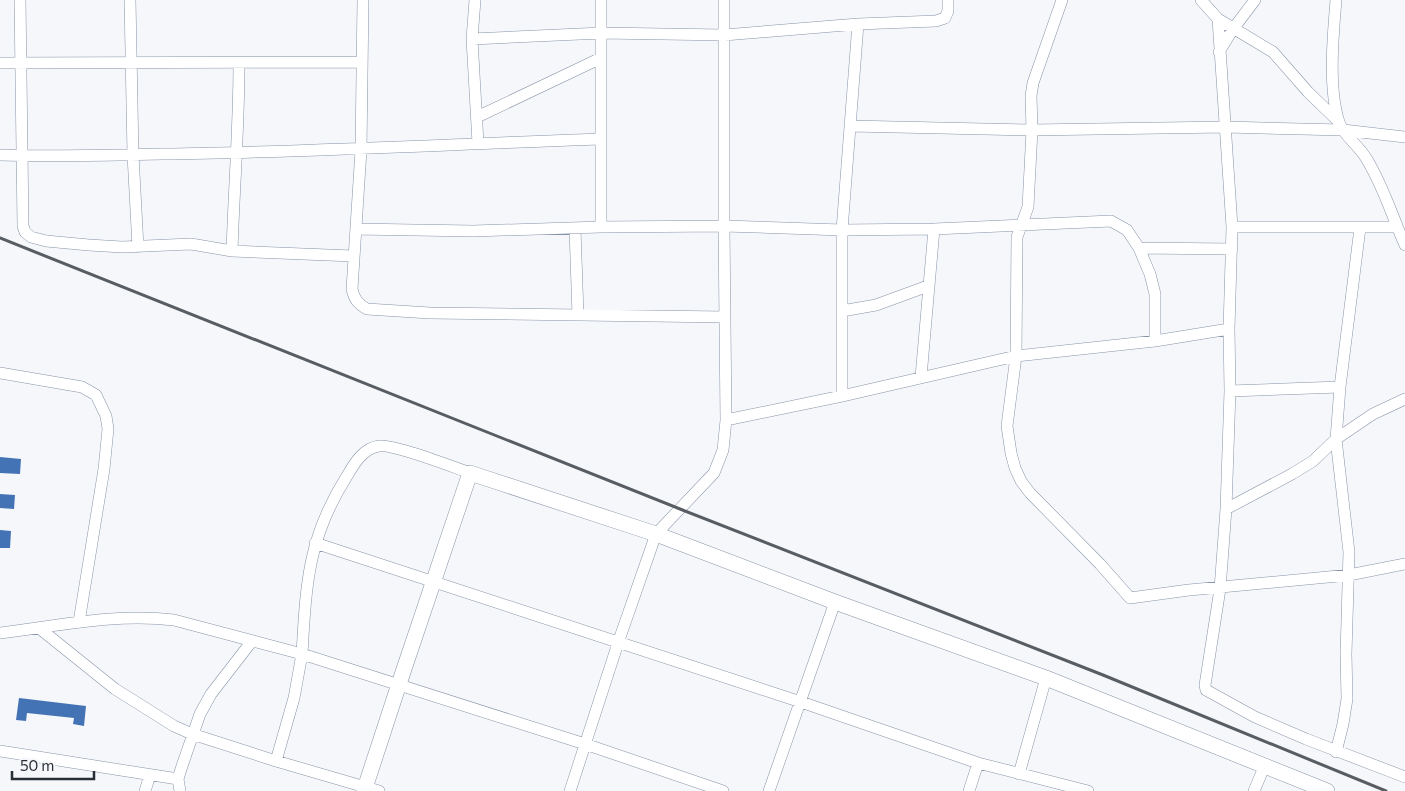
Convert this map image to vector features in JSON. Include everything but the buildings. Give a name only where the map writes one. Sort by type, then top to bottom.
[{"type":"main road","points":[[370,790],[398,684],[470,473],[656,534],[835,602],[1046,678],[1327,791]]},
{"type":"street","points":[[20,0],[20,156],[23,226],[25,232],[30,237],[46,241],[138,247],[191,244],[232,251],[353,256]]},
{"type":"street","points":[[130,0],[133,155],[138,247]]},
{"type":"street","points":[[363,0],[361,150],[352,289],[354,298],[359,304],[367,309],[430,313],[725,317]]},
{"type":"street","points":[[475,0],[472,39],[478,143]]},
{"type":"street","points":[[601,0],[601,227]]},
{"type":"street","points":[[570,791],[656,534],[714,473],[723,450],[726,420],[724,0]]},
{"type":"street","points":[[472,39],[602,33],[724,35],[858,24],[926,21],[945,18],[948,11],[948,0]]},
{"type":"street","points":[[1062,0],[1033,83],[1028,206],[1020,225],[1017,241],[1016,356],[1007,418],[1007,433],[1018,475],[1030,493],[1100,564],[1130,598],[1189,590],[1349,575],[1405,564]]},
{"type":"street","points":[[1202,0],[1218,19],[1273,52],[1356,144],[1366,158],[1385,195],[1405,245]]},
{"type":"street","points":[[1220,52],[1233,29],[1255,0]]},
{"type":"street","points":[[1336,0],[1333,41],[1334,87],[1341,126]]},
{"type":"street","points":[[1218,19],[1232,227],[1229,329],[1230,391],[1226,509],[1220,588],[1205,685],[1206,690],[1255,717],[1336,752],[1405,776]]},
{"type":"street","points":[[842,396],[842,230],[858,24]]},
{"type":"street","points":[[477,117],[600,58]]},
{"type":"street","points":[[0,63],[361,62]]},
{"type":"street","points":[[232,251],[233,191],[239,108],[239,63]]},
{"type":"street","points":[[851,126],[1032,130],[1341,126],[1405,137]]},
{"type":"street","points":[[0,155],[133,155],[361,150],[478,143],[601,139]]},
{"type":"street","points":[[356,229],[474,231],[724,226],[842,230],[934,229],[1111,221],[1127,230],[1139,248],[1153,283],[1155,294],[1155,341]]},
{"type":"street","points":[[1232,227],[1397,227]]},
{"type":"street","points":[[1336,752],[1347,699],[1346,654],[1349,575],[1348,537],[1336,439],[1340,387],[1360,228]]},
{"type":"street","points":[[575,229],[578,315]]},
{"type":"street","points":[[921,377],[934,229]]},
{"type":"street","points":[[1139,248],[1232,249]]},
{"type":"street","points":[[842,311],[876,305],[928,286]]},
{"type":"street","points":[[726,420],[842,396],[1016,356],[1155,341],[1229,329]]},
{"type":"street","points":[[0,373],[82,386],[96,395],[106,416],[108,429],[104,469],[79,622]]},
{"type":"street","points":[[1230,391],[1340,387]]},
{"type":"street","points":[[1226,509],[1306,465],[1336,439],[1373,414],[1405,399]]},
{"type":"street","points":[[276,761],[294,698],[302,654],[306,594],[315,543],[323,519],[337,492],[360,456],[369,449],[380,445],[470,473]]},
{"type":"street","points":[[315,543],[801,702],[978,763],[1088,791]]},
{"type":"street","points":[[769,791],[835,602]]},
{"type":"street","points":[[0,633],[123,618],[174,620],[302,654],[585,744],[724,791]]},
{"type":"street","points":[[39,628],[115,689],[168,723],[192,734],[370,790]]},
{"type":"street","points":[[0,750],[150,775],[179,785],[192,734],[200,714],[211,694],[252,641]]},
{"type":"street","points":[[1019,774],[1046,678]]},
{"type":"street","points":[[969,791],[978,763]]},
{"type":"street","points":[[1254,791],[1265,765]]},
{"type":"street","points":[[146,791],[150,775]]},
{"type":"railway","points":[[0,238],[1103,675],[1386,791]]}]
